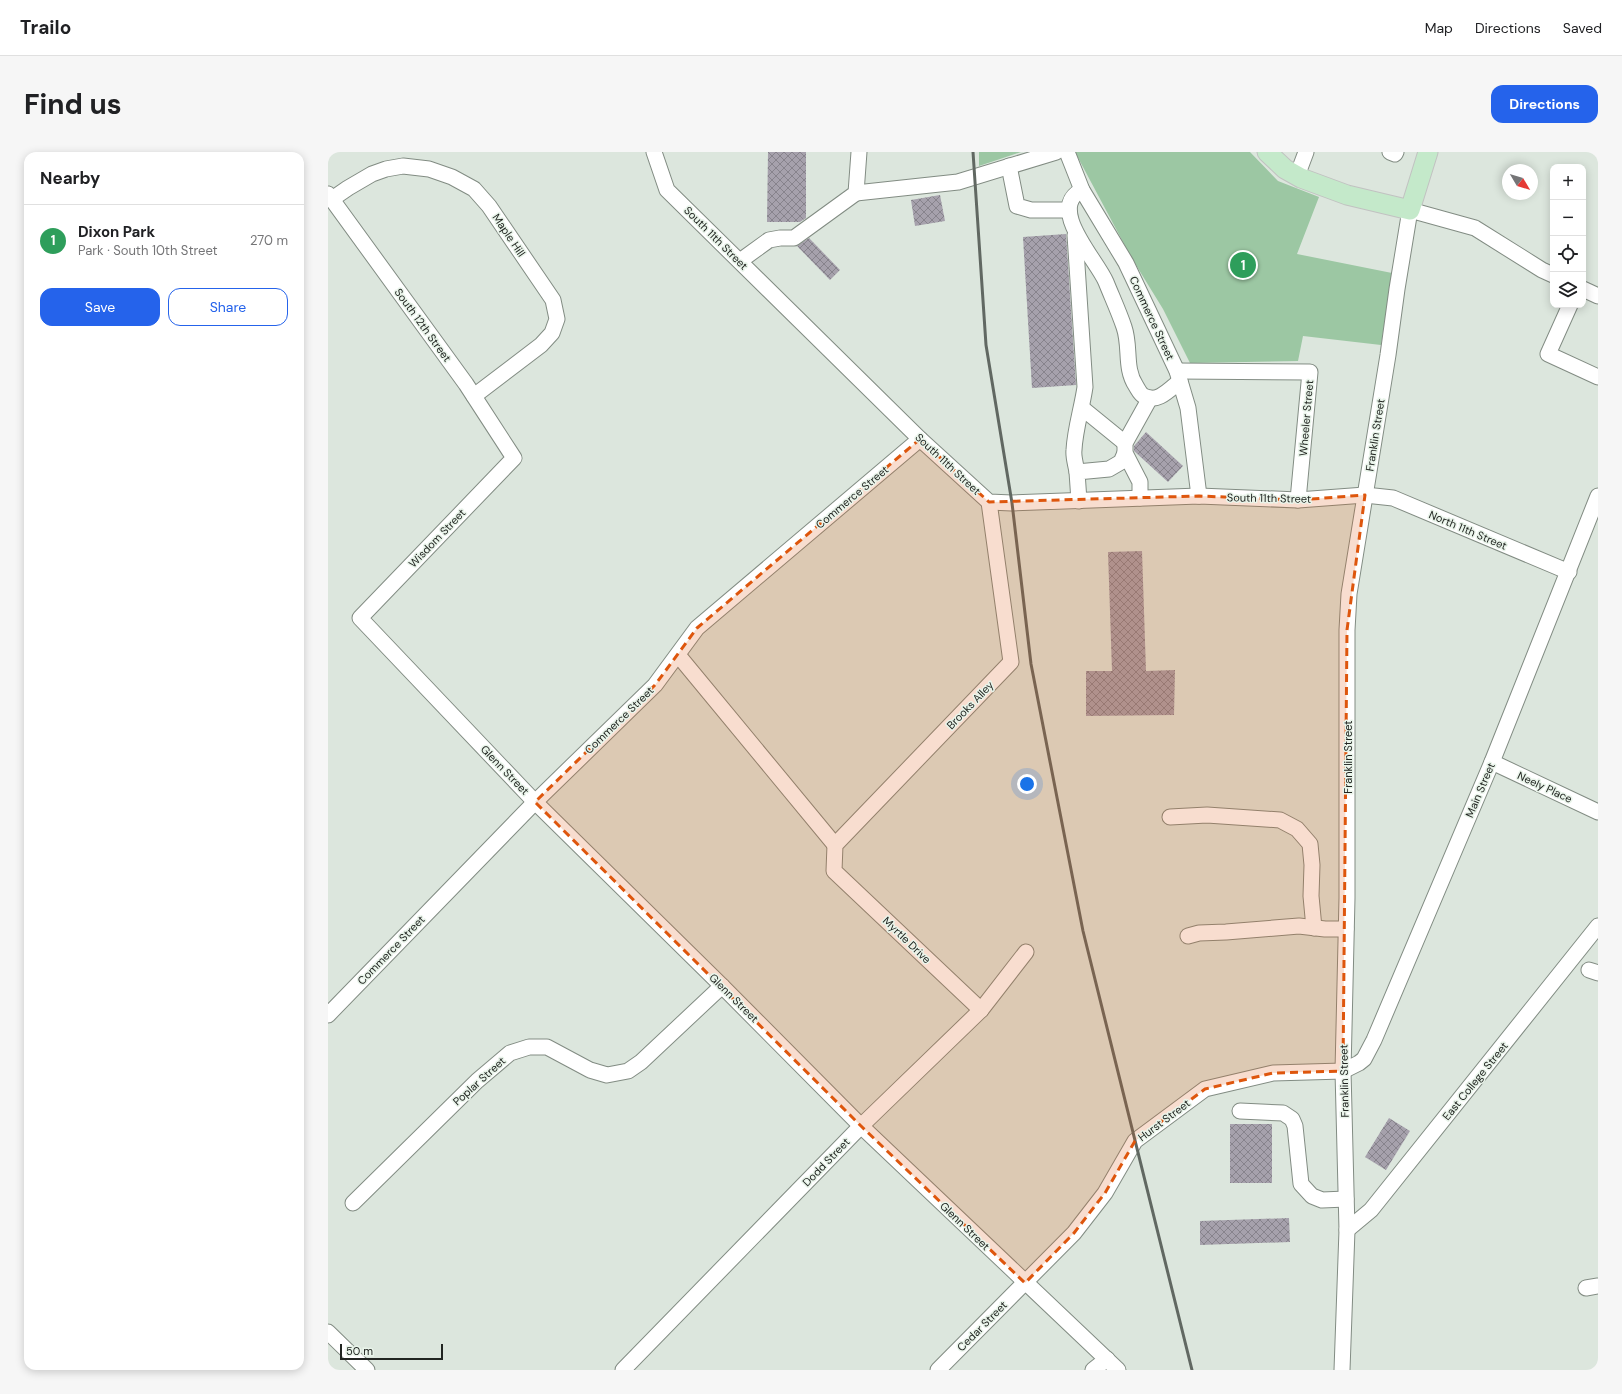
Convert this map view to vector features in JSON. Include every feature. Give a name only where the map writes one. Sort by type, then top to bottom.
[{"type":"main road","points":[[1267,152],[1285,169],[1297,176],[1347,195],[1410,210]]},
{"type":"main road","name":"Franklin Street","points":[[1410,210],[1428,152]]},
{"type":"street","name":"South 11th Street","points":[[654,152],[667,190],[920,439],[989,502],[1012,503],[1199,496],[1298,500],[1365,495]]},
{"type":"street","points":[[856,193],[859,152]]},
{"type":"street","points":[[740,261],[769,240],[794,238],[856,193],[958,182],[1056,152]]},
{"type":"street","name":"Commerce Street","points":[[1067,152],[1082,190],[1126,262],[1179,376],[1188,408],[1199,496]]},
{"type":"street","points":[[1297,176],[1306,152]]},
{"type":"street","points":[[1390,152],[1395,154],[1396,152]]},
{"type":"street","name":"Maple Hill","points":[[330,197],[372,174],[386,169],[403,166],[429,169],[452,177],[474,189],[489,206],[553,300],[557,319],[552,333],[541,345],[474,396]]},
{"type":"street","points":[[1008,166],[1017,206],[1031,210],[1069,210]]},
{"type":"street","points":[[1079,501],[1074,451],[1076,429],[1082,408],[1085,387],[1075,232],[1069,210],[1071,199],[1076,193],[1082,190]]},
{"type":"street","name":"South 12th Street","points":[[330,197],[474,396],[514,458]]},
{"type":"street","points":[[1410,210],[1475,228],[1550,274]]},
{"type":"street","name":"Franklin Street","points":[[1342,1370],[1347,1230],[1343,1072],[1346,929],[1348,697],[1347,630],[1349,594],[1410,210]]},
{"type":"street","points":[[1075,232],[1104,278],[1125,329],[1130,377],[1142,395],[1150,398],[1156,398],[1179,376]]},
{"type":"street","points":[[1586,290],[1598,296]]},
{"type":"street","points":[[1569,308],[1548,354],[1598,377]]},
{"type":"street","name":"Wheeler Street","points":[[1179,376],[1310,372],[1298,500]]},
{"type":"street","points":[[1077,472],[1109,469],[1121,462],[1125,448],[1150,398]]},
{"type":"street","points":[[1082,408],[1125,448],[1140,482],[1140,498]]},
{"type":"street","name":"Commerce Street","points":[[328,1015],[535,802],[655,685],[697,628],[920,439]]},
{"type":"street","name":"Wisdom Street","points":[[360,618],[514,458]]},
{"type":"street","name":"North 11th Street","points":[[1365,495],[1393,498],[1569,572]]},
{"type":"street","name":"Main Street","points":[[1343,1072],[1359,1063],[1364,1058],[1374,1040],[1492,762],[1569,572],[1595,513],[1598,496]]},
{"type":"street","name":"Brooks Alley","points":[[834,845],[1011,662],[989,502]]},
{"type":"street","name":"Glenn Street","points":[[360,618],[535,802],[722,986],[860,1126],[1112,1365]]},
{"type":"street","points":[[678,655],[834,845]]},
{"type":"street","name":"Neely Place","points":[[1492,762],[1598,812]]},
{"type":"street","points":[[1170,817],[1207,815],[1280,820],[1297,829],[1310,844],[1312,865],[1310,896],[1314,928]]},
{"type":"street","name":"Myrtle Drive","points":[[834,845],[834,871],[980,1010]]},
{"type":"street","points":[[1188,936],[1199,933],[1226,932],[1271,927],[1299,926],[1346,929]]},
{"type":"street","name":"East College Street","points":[[1347,1230],[1371,1210],[1598,926]]},
{"type":"street","name":"Dodd Street","points":[[623,1370],[860,1126],[980,1010],[1026,952]]},
{"type":"street","name":"Poplar Street","points":[[353,1203],[477,1081],[510,1053],[529,1047],[547,1047],[590,1070],[607,1074],[628,1071],[641,1062],[722,986]]},
{"type":"street","name":"Hurst Street","points":[[1025,1283],[1074,1234],[1105,1193],[1135,1141],[1206,1089],[1272,1073],[1343,1072]]},
{"type":"street","points":[[1240,1111],[1283,1113],[1292,1119],[1295,1126],[1301,1184],[1312,1196],[1322,1200],[1346,1199]]},
{"type":"street","name":"Cedar Street","points":[[938,1370],[1025,1283]]},
{"type":"street","points":[[328,1332],[367,1370]]},
{"type":"street","points":[[1093,1370],[1112,1365]]},
{"type":"highlighted area","points":[[920,439],[989,502],[1199,496],[1298,500],[1365,495],[1347,630],[1343,1071],[1273,1073],[1205,1089],[1135,1141],[1105,1193],[1074,1233],[1025,1283],[861,1126],[535,802],[655,685],[697,628]]},
{"type":"green space","points":[[979,152],[1021,152],[979,166]]},
{"type":"green space","points":[[1075,152],[1250,152],[1278,181],[1319,197],[1297,254],[1392,273],[1381,345],[1303,336],[1298,361],[1190,363],[1163,309],[1131,257]]},
{"type":"building","points":[[768,152],[806,152],[806,218],[800,222],[767,222]]},
{"type":"building","points":[[940,195],[945,221],[915,226],[911,200]]},
{"type":"building","points":[[1066,234],[1076,385],[1032,388],[1023,237]]},
{"type":"building","points":[[809,238],[840,270],[830,280],[797,246]]},
{"type":"building","points":[[1146,432],[1183,466],[1168,482],[1134,451],[1134,446]]},
{"type":"building","points":[[1142,551],[1146,671],[1175,670],[1174,715],[1086,716],[1086,671],[1112,671],[1108,552]]},
{"type":"building","points":[[1389,1118],[1410,1131],[1386,1170],[1365,1157]]},
{"type":"building","points":[[1230,1124],[1272,1124],[1272,1183],[1230,1183]]},
{"type":"building","points":[[1289,1218],[1290,1242],[1200,1245],[1200,1221]]},
{"type":"railway","points":[[973,152],[986,345],[1012,503],[1031,664],[1083,931],[1192,1370]]},
{"type":"place","name":"Dixon Park","points":[[1243,265]]}]
